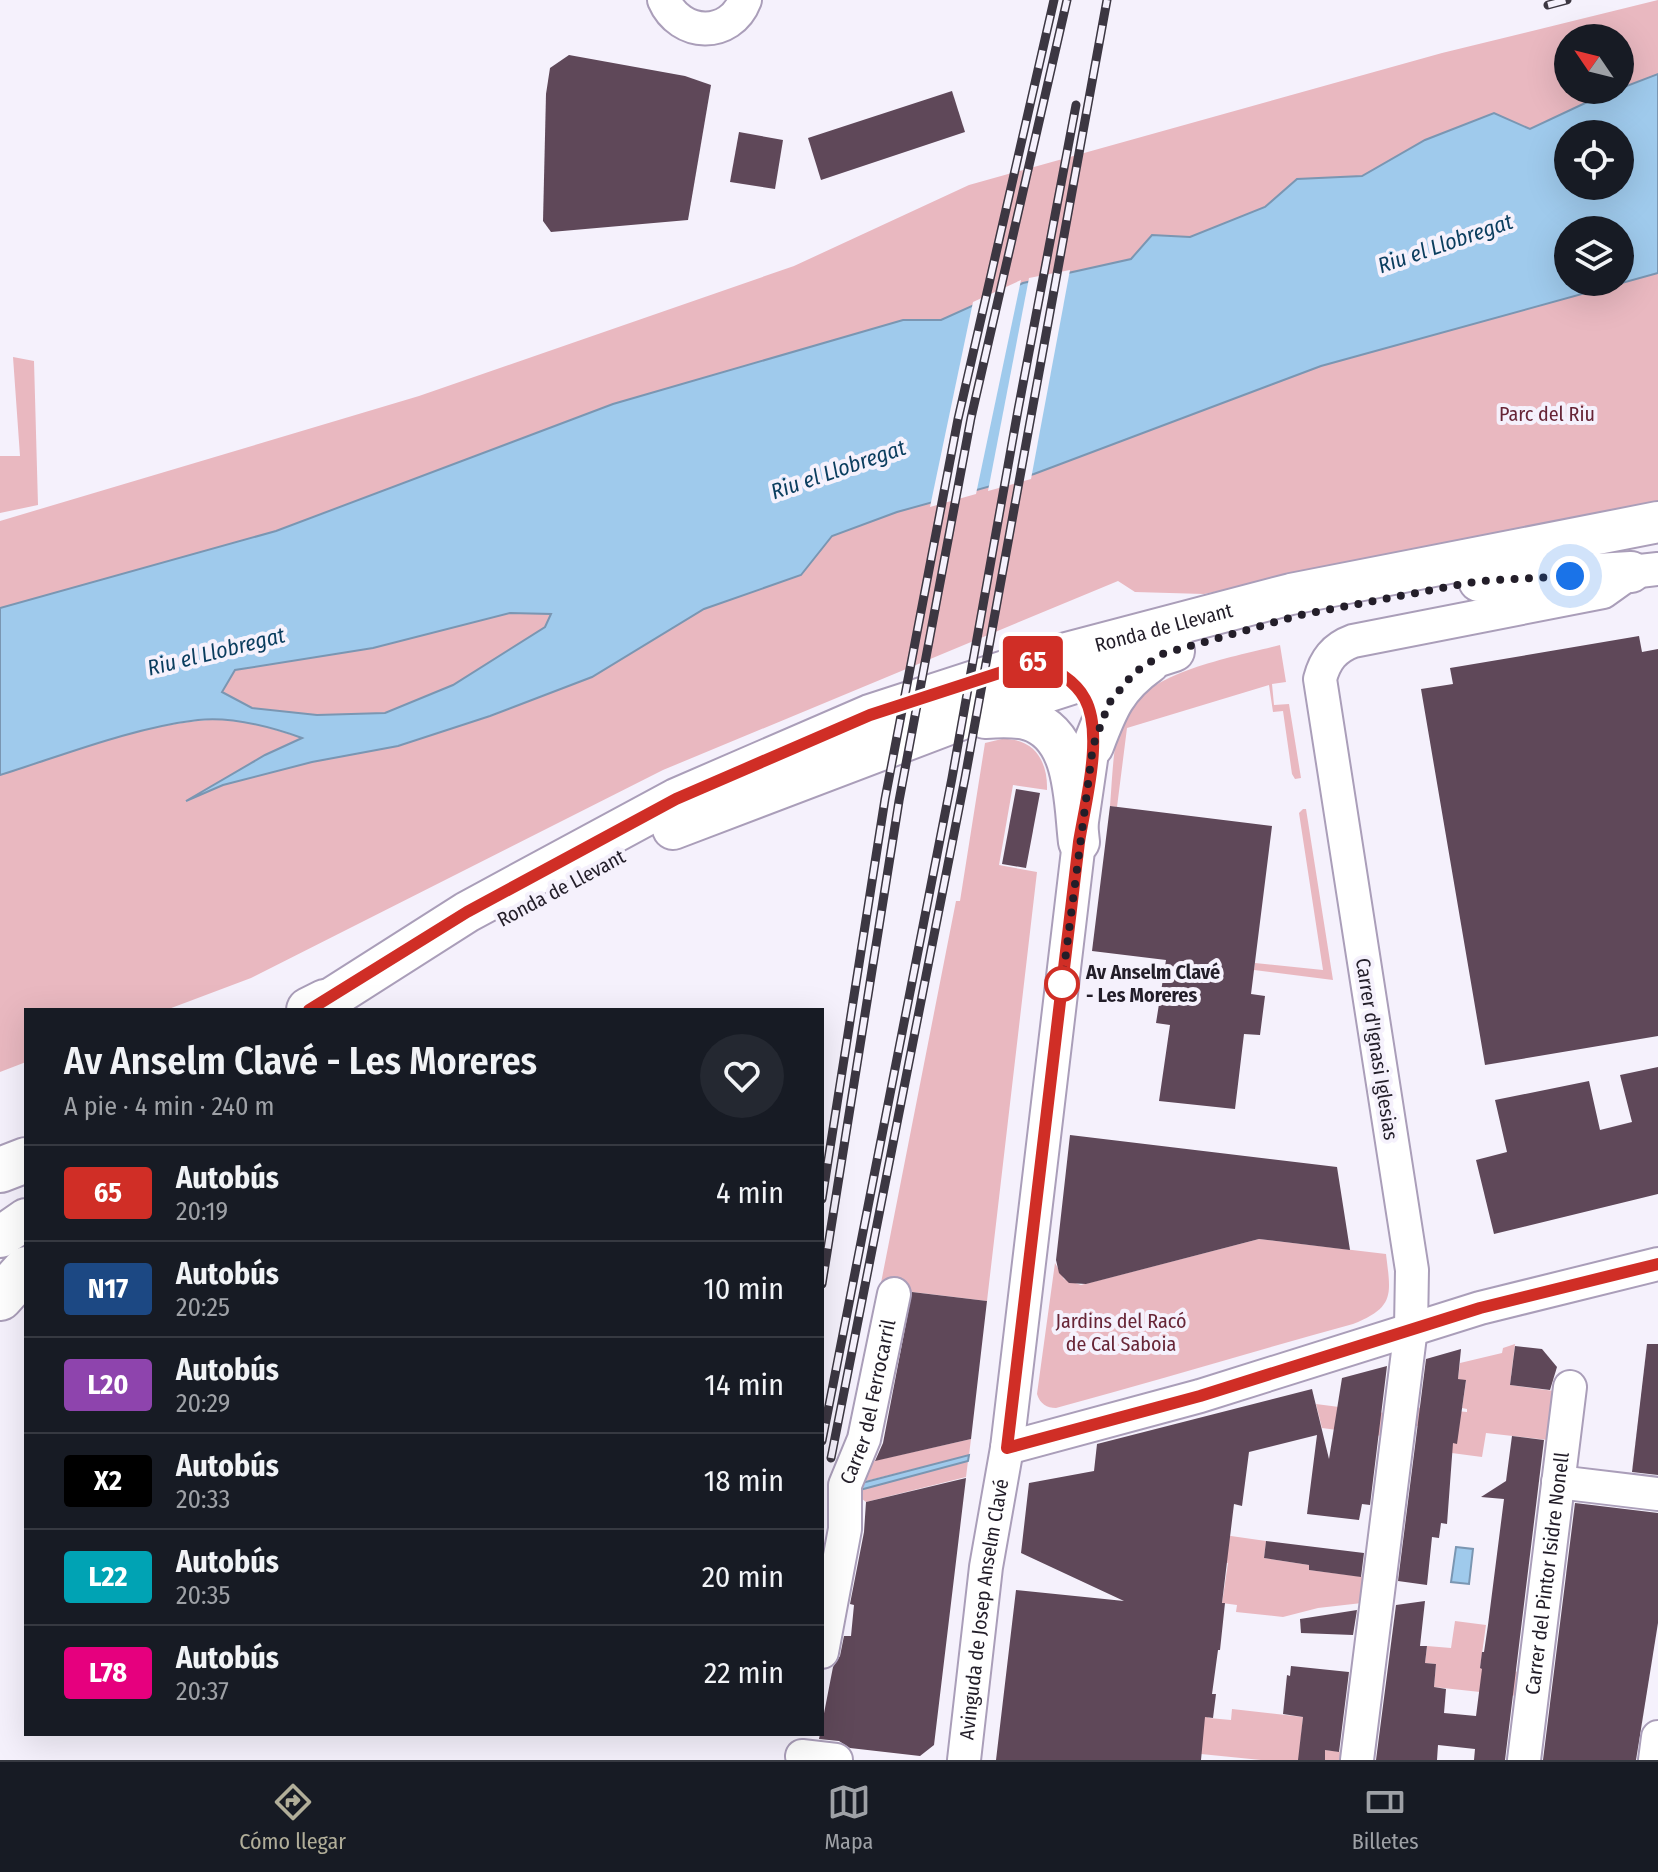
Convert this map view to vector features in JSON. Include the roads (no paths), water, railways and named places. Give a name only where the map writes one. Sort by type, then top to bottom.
[{"type":"highway","points":[[0,1170],[24,1161]]},
{"type":"highway","points":[[0,1298],[24,1271]]},
{"type":"main road","name":"Ronda de Llevant","points":[[325,1008],[467,912],[676,799],[870,715],[1036,661],[1291,594],[1658,522]]},
{"type":"main road","name":"Ronda de Llevant","points":[[325,1008],[683,824],[965,718],[1162,654],[1300,615],[1479,581],[1649,562]]},
{"type":"main road","points":[[1093,746],[1109,703],[1120,687],[1162,654]]},
{"type":"main road","points":[[1036,661],[1073,683],[1085,699],[1093,746]]},
{"type":"main road","points":[[965,718],[1025,719],[1055,738],[1066,756],[1079,842]]},
{"type":"main road","points":[[0,1221],[24,1205]]},
{"type":"main road","points":[[0,1237],[24,1220]]},
{"type":"street","points":[[664,0],[679,21],[693,28],[708,29],[722,26],[734,18],[745,0]]},
{"type":"street","name":"Carrer d'Ignasi Iglesias","points":[[1357,1760],[1411,1328],[1412,1270],[1320,679],[1328,658],[1353,641],[1603,592],[1649,562]]},
{"type":"street","name":"Avinguda de Josep Anselm Clavé","points":[[964,1760],[986,1567],[1007,1448],[1093,746]]},
{"type":"street","points":[[1007,1448],[1215,1392],[1411,1328],[1658,1264]]},
{"type":"street","name":"Carrer del Ferrocarril","points":[[824,1641],[845,1529],[845,1485],[864,1439],[894,1294]]},
{"type":"street","name":"Carrer del Pintor Isidre Nonell","points":[[1524,1760],[1570,1387]]},
{"type":"street","points":[[1558,1482],[1658,1494]]},
{"type":"street","points":[[1655,1760],[1658,1737]]},
{"type":"street","points":[[802,1750],[836,1760]]},
{"type":"water","name":"Riu el Llobregat","points":[[1658,74],[1658,273],[1634,280],[1634,216],[1554,216],[1554,296],[1575,296],[1321,366],[1034,474],[897,512],[832,536],[801,575],[704,609],[592,677],[490,716],[398,746],[312,762],[223,785],[186,801],[265,755],[302,738],[264,726],[211,719],[123,736],[0,775],[0,608],[276,531],[613,404],[903,320],[941,320],[1023,283],[1131,259],[1152,235],[1190,237],[1265,207],[1297,179],[1362,176],[1425,140],[1494,113],[1530,129],[1583,104],[1634,104],[1634,83]],"holes":[[[510,613],[551,614],[545,627],[453,685],[385,713],[317,715],[252,708],[222,692],[235,670],[373,648]]]},
{"type":"water","points":[[969,1455],[968,1461],[856,1491],[854,1485]]},
{"type":"water","points":[[1456,1547],[1473,1549],[1469,1584],[1451,1582]]},
{"type":"railway","points":[[824,1186],[885,799],[958,419],[1054,0]]},
{"type":"railway","points":[[824,1271],[899,801],[971,418],[1067,0]]},
{"type":"railway","points":[[831,1458],[965,778],[1107,0]]},
{"type":"railway","points":[[1548,5],[1567,0]]},
{"type":"railway","points":[[824,1431],[952,778],[1076,105]]},
{"type":"place","name":"Av Anselm Clavé - Les Moreres","points":[[1062,984]]},
{"type":"park label","name":"Parc del Riu","points":[[1547,414]]},
{"type":"park label","name":"Jardins del Racó de Cal Saboia","points":[[1121,1332]]}]
